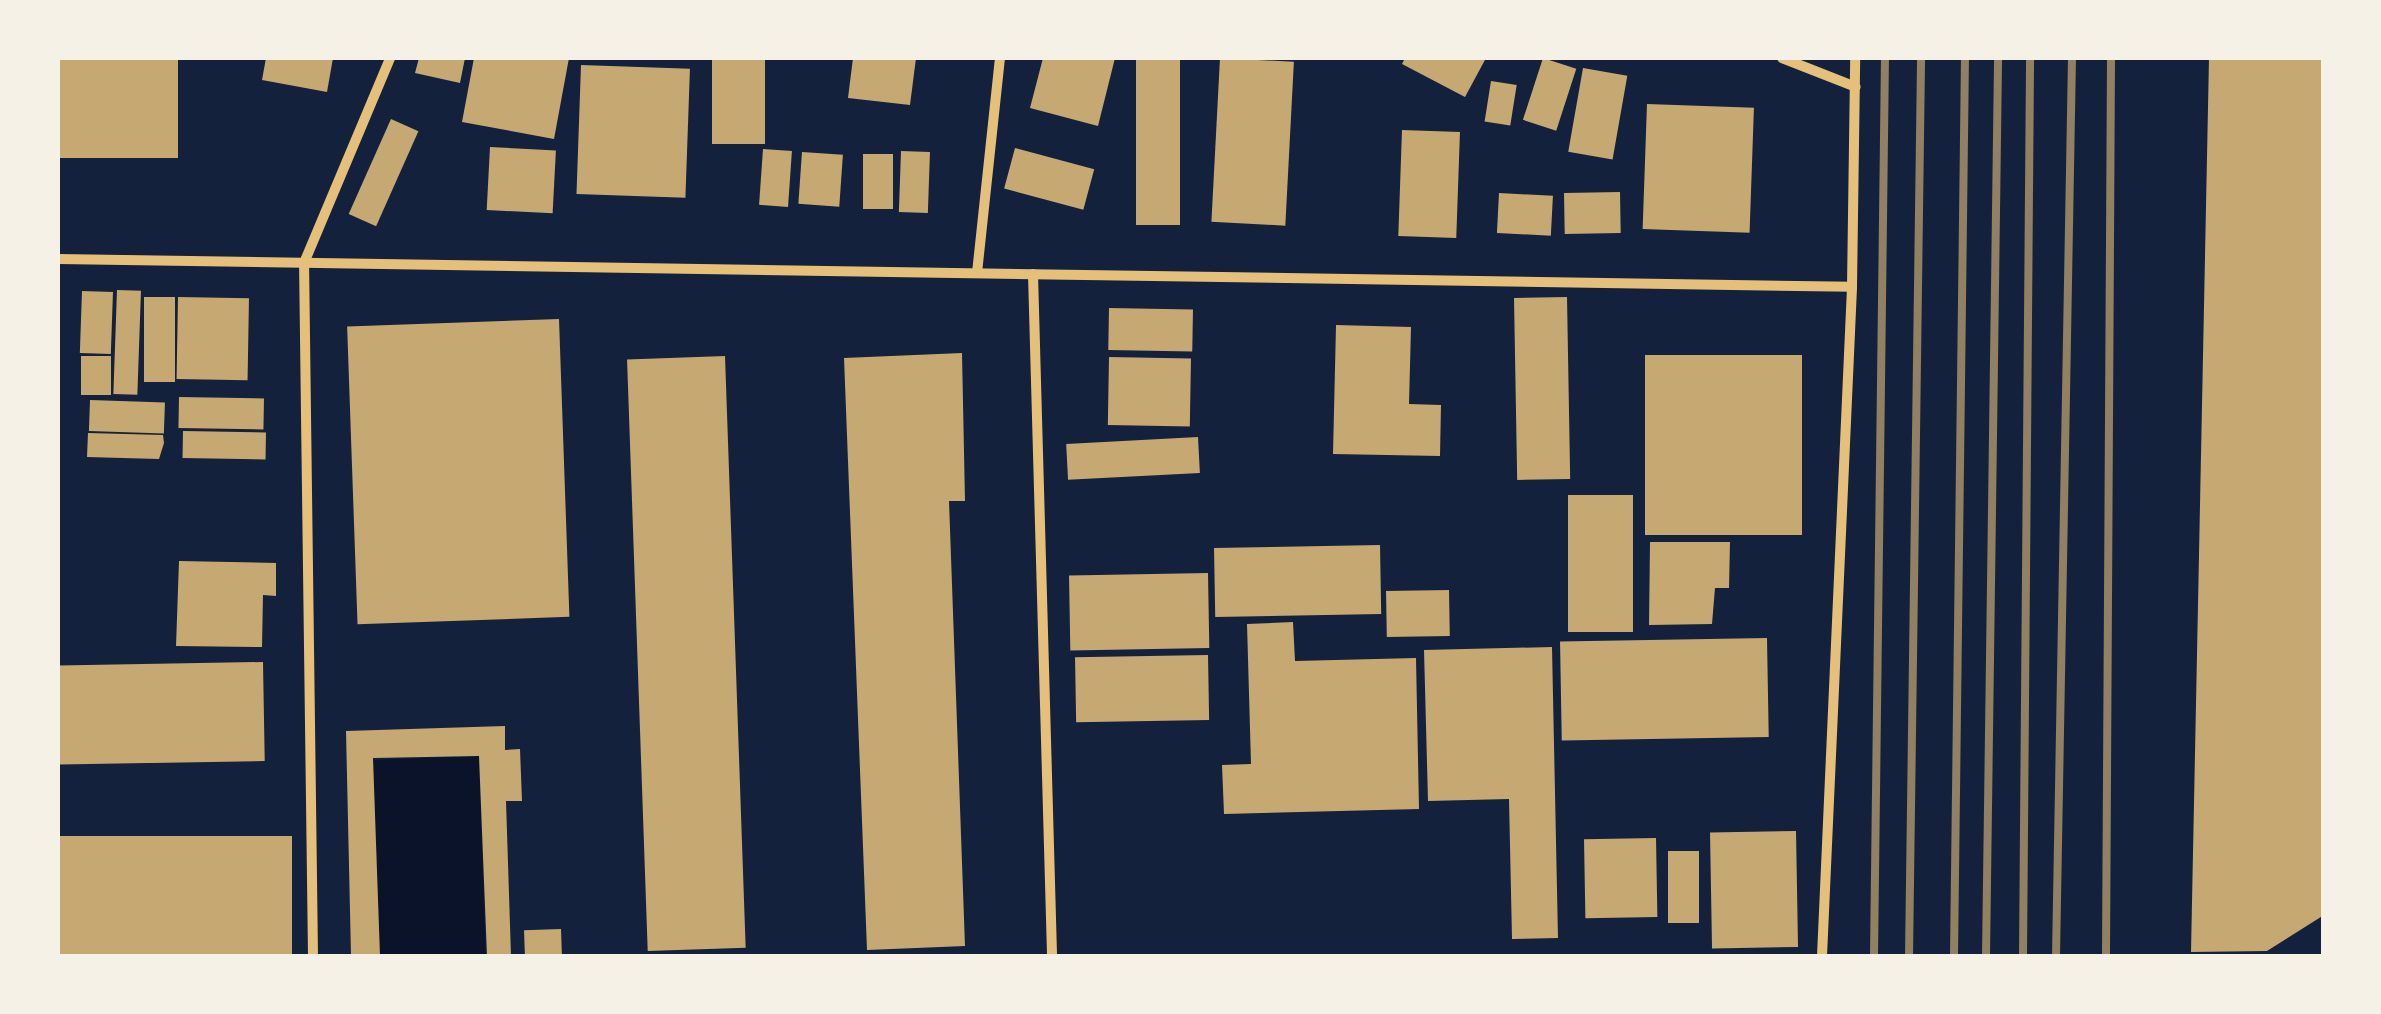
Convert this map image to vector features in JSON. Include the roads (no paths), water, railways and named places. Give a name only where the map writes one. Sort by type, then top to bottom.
[{"type":"street","points":[[313,956],[304,262],[390,58]]},
{"type":"street","points":[[976,274],[1000,58]]},
{"type":"street","points":[[1782,58],[1856,87]]},
{"type":"street","points":[[1822,956],[1852,287],[1855,58]]},
{"type":"street","points":[[58,259],[1852,287]]},
{"type":"street","points":[[1032,274],[1052,956]]},
{"type":"water","points":[[479,756],[486,956],[380,956],[373,760]]},
{"type":"railway","points":[[1874,956],[1885,58]]},
{"type":"railway","points":[[1909,956],[1921,58]]},
{"type":"railway","points":[[1954,956],[1965,58]]},
{"type":"railway","points":[[1986,956],[1998,58]]},
{"type":"railway","points":[[2023,956],[2030,58]]},
{"type":"railway","points":[[2056,956],[2072,58]]},
{"type":"railway","points":[[2106,956],[2111,58]]}]
